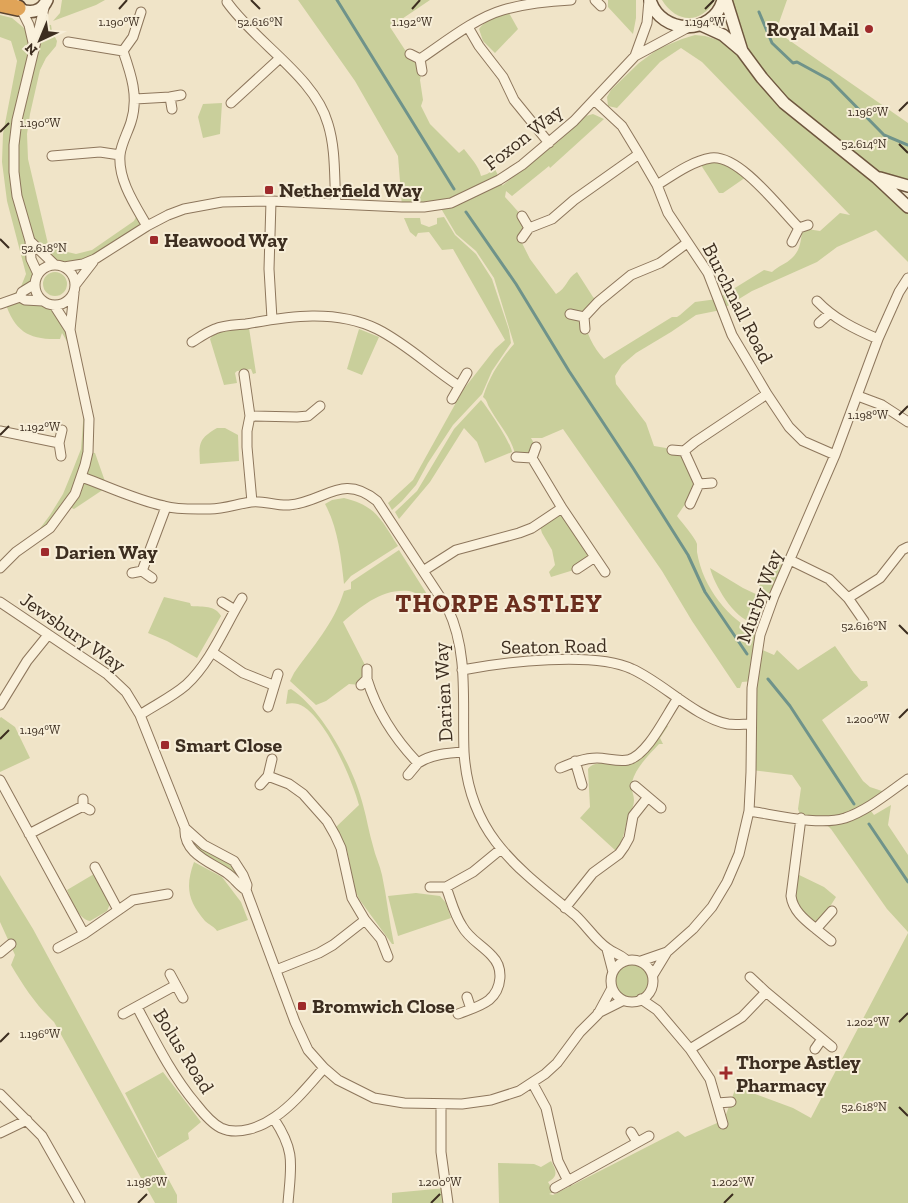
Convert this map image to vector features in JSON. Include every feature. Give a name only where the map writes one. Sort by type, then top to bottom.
[{"type":"highway","points":[[0,4],[17,6]]},
{"type":"street","points":[[420,59],[468,27],[503,10],[552,0],[571,0]]},
{"type":"street","points":[[649,0],[658,15],[666,22],[687,28],[701,25],[714,17],[724,0]]},
{"type":"street","name":"Foxon Way","points":[[635,56],[647,23],[649,0]]},
{"type":"street","points":[[724,0],[742,51]]},
{"type":"street","points":[[17,6],[30,12],[36,11],[46,2]]},
{"type":"street","points":[[38,274],[31,259],[30,241],[17,196],[14,172],[14,145],[17,120],[46,2]]},
{"type":"street","points":[[227,2],[253,33],[313,93],[328,123],[333,151],[336,204]]},
{"type":"street","points":[[17,6],[29,25],[34,47]]},
{"type":"street","points":[[123,51],[133,37],[141,12]]},
{"type":"street","points":[[701,25],[723,35],[742,51],[784,103],[876,177],[908,207]]},
{"type":"street","points":[[468,27],[478,46],[504,77],[514,100],[549,143]]},
{"type":"street","name":"Foxon Way","points":[[60,266],[83,264],[95,259],[168,215],[201,205],[237,201],[270,201],[424,207],[451,203],[499,180],[549,143],[594,100],[635,56],[687,28]]},
{"type":"street","points":[[68,42],[123,51]]},
{"type":"street","points":[[123,51],[132,80],[135,99],[132,120],[120,155],[124,183],[147,226]]},
{"type":"street","points":[[410,54],[420,59]]},
{"type":"street","points":[[231,103],[280,58]]},
{"type":"street","points":[[420,59],[422,71]]},
{"type":"street","points":[[135,99],[181,95]]},
{"type":"street","points":[[170,97],[172,108]]},
{"type":"street","name":"Burchnall Road","points":[[594,100],[622,126],[639,154],[657,185],[668,213],[708,273],[732,336],[766,394],[790,427],[803,441],[835,455]]},
{"type":"street","points":[[52,156],[100,152],[120,155]]},
{"type":"street","points":[[522,238],[529,228],[552,220],[574,200],[639,154]]},
{"type":"street","points":[[657,185],[690,166],[710,158],[725,159],[739,166],[749,175],[799,228]]},
{"type":"street","points":[[876,177],[908,186]]},
{"type":"street","points":[[270,201],[269,269],[272,319]]},
{"type":"street","points":[[522,216],[529,228]]},
{"type":"street","points":[[792,242],[799,228],[808,225]]},
{"type":"street","points":[[0,568],[16,552],[50,528],[67,506],[82,477],[88,452],[89,419],[70,330],[75,288],[72,274],[30,241]]},
{"type":"street","points":[[585,329],[584,317],[598,302],[631,275],[660,263],[687,243]]},
{"type":"street","name":"Foxon Way","points":[[75,288],[95,259]]},
{"type":"street","points":[[60,266],[49,266],[38,274],[35,284],[39,297],[54,305],[70,330]]},
{"type":"street","name":"Murby Way","points":[[653,975],[667,952],[702,920],[720,896],[739,854],[749,811],[752,680],[760,636],[774,596],[835,455],[878,339],[899,292],[908,278]]},
{"type":"street","points":[[0,304],[20,297],[22,292],[35,284]]},
{"type":"street","points":[[54,305],[66,302],[75,288]]},
{"type":"street","points":[[20,297],[25,300],[44,301]]},
{"type":"street","points":[[817,301],[829,314],[878,339]]},
{"type":"street","points":[[570,314],[584,317]]},
{"type":"street","points":[[819,324],[829,314]]},
{"type":"street","points":[[192,342],[217,328],[272,319],[325,316],[343,318],[362,323],[395,340],[459,386]]},
{"type":"street","points":[[452,399],[467,373]]},
{"type":"street","points":[[244,374],[250,416],[247,446],[252,502]]},
{"type":"street","points":[[684,452],[695,442],[766,394]]},
{"type":"street","points":[[858,396],[882,405],[908,422]]},
{"type":"street","points":[[250,416],[308,416],[320,406]]},
{"type":"street","points":[[0,430],[59,443]]},
{"type":"street","points":[[61,456],[59,443],[62,430]]},
{"type":"street","points":[[532,458],[536,447]]},
{"type":"street","points":[[672,450],[684,452]]},
{"type":"street","points":[[684,452],[699,484],[690,504]]},
{"type":"street","points":[[516,457],[532,458]]},
{"type":"street","points":[[532,458],[562,508],[605,572]]},
{"type":"street","name":"Darien Way","points":[[82,477],[137,499],[166,507],[210,509],[252,502],[285,506],[309,502],[336,489],[366,492],[377,501],[455,622],[462,670],[466,776],[475,808],[483,824],[502,849],[542,889],[582,922],[607,948],[626,960]]},
{"type":"street","points":[[699,484],[712,484]]},
{"type":"street","points":[[142,571],[166,507]]},
{"type":"street","points":[[423,571],[456,550],[532,528],[562,508]]},
{"type":"street","points":[[848,598],[880,578],[902,550],[908,547]]},
{"type":"street","points":[[577,569],[595,557]]},
{"type":"street","points":[[790,560],[829,579],[848,598],[864,621]]},
{"type":"street","points":[[132,573],[142,571],[152,578]]},
{"type":"street","points":[[140,715],[194,677],[212,652],[242,598]]},
{"type":"street","name":"Jewsbury Way","points":[[0,602],[107,674],[126,692],[140,715],[185,828],[204,845],[234,861],[243,875],[247,885],[246,890]]},
{"type":"street","points":[[222,602],[235,610]]},
{"type":"street","points":[[0,705],[27,661],[48,635]]},
{"type":"street","points":[[212,652],[243,673],[273,685]]},
{"type":"street","name":"Seaton Road","points":[[462,670],[495,664],[599,660],[616,663],[633,669],[708,717],[729,724],[751,724]]},
{"type":"street","points":[[367,669],[364,682],[383,718],[401,745],[418,763]]},
{"type":"street","points":[[268,707],[273,685],[278,674]]},
{"type":"street","points":[[560,768],[575,761],[596,758],[618,761],[628,760],[637,755],[651,739],[678,698]]},
{"type":"street","points":[[408,775],[418,763],[431,757],[445,753],[464,752]]},
{"type":"street","points":[[260,785],[268,776],[272,759]]},
{"type":"street","points":[[575,761],[582,785]]},
{"type":"street","points":[[268,776],[289,784],[303,794],[336,835],[341,848],[352,898],[365,920],[381,939],[388,957]]},
{"type":"street","points":[[749,811],[824,822],[843,819],[868,806],[908,779]]},
{"type":"street","points":[[0,780],[84,934]]},
{"type":"street","points":[[635,786],[661,808]]},
{"type":"street","points":[[565,908],[593,874],[624,847],[629,838],[633,816],[648,797]]},
{"type":"street","points":[[29,834],[85,805]]},
{"type":"street","points":[[801,818],[791,896],[792,903],[797,912],[831,941]]},
{"type":"street","name":"Jewsbury Way","points":[[185,828],[184,834],[195,853],[231,876],[246,890],[308,1050],[338,1080],[374,1098],[404,1103],[462,1104],[507,1096],[533,1084],[557,1063],[580,1032],[598,1014],[622,1001]]},
{"type":"street","points":[[430,887],[446,887],[473,872],[502,849]]},
{"type":"street","points":[[95,867],[118,910]]},
{"type":"street","points":[[446,887],[468,936],[493,956],[501,973],[500,983],[495,994],[488,1001],[458,1014]]},
{"type":"street","points":[[58,948],[84,934],[133,900],[168,894]]},
{"type":"street","points":[[816,929],[832,911]]},
{"type":"street","points":[[276,970],[320,953],[365,920]]},
{"type":"street","points":[[0,954],[11,944]]},
{"type":"street","points":[[607,948],[612,972],[612,988],[622,1001],[641,999],[651,989]]},
{"type":"street","name":"Murby Way","points":[[641,961],[667,952]]},
{"type":"street","points":[[612,972],[626,960],[641,961],[649,968],[653,975],[651,989],[658,1010]]},
{"type":"street","name":"Bolus Road","points":[[170,974],[183,998]]},
{"type":"street","points":[[750,977],[832,1046]]},
{"type":"street","name":"Bolus Road","points":[[122,1014],[176,985]]},
{"type":"street","name":"Jewsbury Way","points":[[598,1014],[612,988]]},
{"type":"street","points":[[690,1049],[742,1017],[766,992]]},
{"type":"street","points":[[467,997],[471,1009]]},
{"type":"street","points":[[641,999],[658,1010],[690,1049],[710,1079],[723,1124]]},
{"type":"street","name":"Bolus Road","points":[[136,1006],[179,1084],[213,1122],[221,1128],[236,1131],[249,1129],[274,1119],[286,1109],[324,1068]]},
{"type":"street","points":[[815,1049],[822,1039]]},
{"type":"street","points":[[533,1084],[546,1108],[551,1123],[553,1144],[558,1161],[568,1181]]},
{"type":"street","points":[[0,1094],[42,1136],[80,1203]]},
{"type":"street","points":[[718,1103],[730,1102]]},
{"type":"street","points":[[441,1104],[441,1152],[448,1203]]},
{"type":"street","points":[[274,1119],[282,1131],[290,1152],[292,1174],[288,1203]]},
{"type":"street","points":[[0,1133],[27,1120]]},
{"type":"street","points":[[631,1132],[637,1142]]},
{"type":"street","points":[[556,1188],[649,1136]]},
{"type":"green space","points":[[62,0],[105,0],[53,21],[60,13]]},
{"type":"green space","points":[[298,0],[430,0],[390,27],[405,50],[420,59],[422,71],[420,80],[423,100],[421,106],[430,124],[459,153],[464,149],[476,165],[481,176],[495,169],[503,186],[559,141],[586,116],[593,114],[604,119],[550,168],[549,166],[512,196],[506,191],[505,197],[522,216],[529,228],[522,238],[522,243],[530,259],[556,294],[577,272],[598,302],[584,317],[586,329],[604,359],[672,317],[677,317],[695,302],[717,299],[764,270],[772,272],[795,255],[800,246],[802,231],[807,229],[820,231],[840,213],[850,215],[702,62],[681,48],[660,62],[617,108],[608,106],[607,97],[611,90],[639,63],[658,49],[695,35],[718,40],[723,35],[741,50],[726,0],[787,0],[776,31],[908,123],[908,186],[878,177],[908,207],[908,262],[876,230],[837,247],[817,262],[752,291],[721,310],[696,315],[636,353],[622,365],[615,376],[616,384],[646,423],[654,446],[684,451],[699,484],[677,516],[696,541],[700,565],[711,590],[719,601],[738,620],[760,635],[758,648],[774,655],[777,650],[798,670],[835,646],[861,681],[867,681],[868,686],[822,720],[863,781],[870,787],[888,793],[868,807],[874,815],[891,805],[888,825],[908,855],[908,932],[887,909],[831,829],[824,822],[801,818],[798,809],[801,788],[792,775],[751,770],[753,681],[742,682],[740,688],[737,688],[692,621],[662,571],[563,429],[542,438],[531,438],[536,447],[532,458],[516,457],[508,437],[483,397],[496,369],[514,344],[494,278],[476,251],[456,234],[439,205],[402,207],[398,156],[355,81]]},
{"type":"green space","points":[[608,0],[636,0],[636,18],[633,34],[608,7]]},
{"type":"green space","points":[[662,0],[715,0],[703,14],[688,18],[674,13]]},
{"type":"green space","points":[[509,13],[518,29],[495,53],[483,41],[479,29],[488,21]]},
{"type":"green space","points":[[0,15],[12,18],[24,28],[29,25],[32,34],[41,24],[51,25],[57,41],[56,46],[46,58],[40,70],[27,134],[28,159],[48,244],[55,249],[76,254],[92,250],[134,221],[139,211],[147,226],[103,254],[78,265],[57,265],[43,255],[31,242],[38,274],[35,284],[20,297],[54,305],[70,330],[76,357],[62,333],[60,339],[49,339],[32,336],[25,332],[13,321],[5,302],[5,300],[20,289],[26,274],[7,201],[2,162],[3,134],[17,61],[11,41],[0,37]]},
{"type":"green space","points":[[222,103],[220,134],[203,138],[198,117],[203,104]]},
{"type":"green space","points":[[710,158],[749,175],[723,193],[719,193],[699,162]]},
{"type":"green space","points":[[444,217],[455,235],[476,254],[492,279],[509,330],[511,343],[492,371],[482,394],[453,425],[416,485],[392,510],[388,503],[413,480],[463,390],[495,349],[505,340],[453,249],[442,250],[429,232],[418,233],[416,237],[410,232],[404,218],[420,218],[421,224],[429,227],[437,224],[437,218]]},
{"type":"green space","points":[[55,272],[64,275],[67,284],[64,293],[55,296],[46,293],[43,284],[46,275]]},
{"type":"green space","points":[[249,328],[256,373],[253,374],[251,369],[237,371],[235,373],[237,383],[224,385],[210,339],[213,335],[223,331]]},
{"type":"green space","points":[[359,329],[379,337],[362,375],[347,369]]},
{"type":"green space","points":[[481,400],[499,426],[512,452],[485,463],[477,442],[464,428],[430,482],[399,519],[395,512],[417,491],[454,429]]},
{"type":"green space","points":[[84,410],[88,452],[95,453],[107,487],[74,509],[67,506],[30,542],[63,494],[72,472],[81,449]]},
{"type":"green space","points":[[217,428],[225,428],[238,435],[239,461],[200,464],[201,443],[206,435]]},
{"type":"green space","points":[[344,498],[364,505],[377,515],[398,546],[351,576],[344,584],[336,533],[325,504],[332,500]]},
{"type":"green space","points":[[562,508],[595,557],[577,569],[551,577],[549,572],[555,565],[552,550],[542,533],[539,523]]},
{"type":"green space","points":[[399,550],[430,599],[409,591],[390,592],[365,604],[343,622],[367,669],[361,685],[349,684],[326,701],[316,705],[290,681],[294,673],[329,624],[344,591],[351,589],[351,582]]},
{"type":"green space","points":[[772,563],[788,566],[774,596],[759,590],[759,584]]},
{"type":"green space","points":[[710,568],[762,597],[752,622],[738,615],[732,608],[720,591]]},
{"type":"green space","points":[[164,597],[190,603],[191,606],[212,608],[221,616],[197,658],[167,641],[148,633]]},
{"type":"green space","points":[[291,689],[314,711],[336,741],[359,791],[381,871],[394,944],[392,944],[359,899],[355,890],[347,850],[336,827],[359,805],[350,780],[336,748],[318,720],[308,710],[298,704],[286,704],[288,690]]},
{"type":"green space","points":[[0,718],[15,727],[30,758],[0,772]]},
{"type":"green space","points":[[665,725],[668,726],[660,738],[663,744],[659,744],[647,757],[634,777],[632,785],[633,805],[616,851],[580,818],[590,807],[588,769],[601,763],[629,764]]},
{"type":"green space","points":[[185,828],[234,861],[247,887],[195,853]]},
{"type":"green space","points":[[194,862],[222,877],[241,902],[248,920],[217,931],[205,921],[195,907],[190,893],[189,886]]},
{"type":"green space","points":[[793,872],[824,887],[836,897],[816,929],[797,912],[790,892]]},
{"type":"green space","points":[[94,874],[110,904],[107,911],[90,921],[86,920],[79,913],[67,890]]},
{"type":"green space","points":[[0,875],[33,929],[177,1195],[177,1203],[155,1203],[54,1022],[31,995],[11,965],[15,955],[0,922]]},
{"type":"green space","points":[[416,893],[440,896],[446,903],[451,918],[398,936],[388,896]]},
{"type":"green space","points":[[908,933],[908,1203],[499,1203],[498,1163],[534,1164],[541,1167],[551,1161],[556,1173],[548,1182],[554,1192],[549,1194],[553,1195],[678,1131],[685,1137],[724,1120],[736,1087],[793,1108],[811,1118]]},
{"type":"green space","points":[[628,960],[636,960],[647,966],[653,981],[647,996],[636,1002],[628,1002],[617,996],[611,985],[611,977],[617,966]]},
{"type":"green space","points":[[163,1072],[201,1122],[188,1133],[189,1139],[158,1158],[125,1093]]},
{"type":"green space","points":[[446,1188],[448,1203],[392,1203],[392,1193]]},
{"type":"waterway","points":[[337,0],[454,189]]},
{"type":"waterway","points":[[759,12],[772,43],[793,63],[797,62],[830,80],[884,135],[908,145]]},
{"type":"waterway","points":[[466,212],[516,284],[569,371],[633,468],[688,555],[705,592],[747,654]]},
{"type":"waterway","points":[[768,679],[790,706],[854,804]]},
{"type":"waterway","points":[[869,824],[908,882]]},
{"type":"place","name":"Royal Mail","points":[[869,29]]},
{"type":"place","name":"Netherfield Way","points":[[269,190]]},
{"type":"place","name":"Heawood Way","points":[[154,240]]},
{"type":"place","name":"Darien Way","points":[[45,552]]},
{"type":"place","name":"Smart Close","points":[[165,745]]},
{"type":"place","name":"Bromwich Close","points":[[302,1006]]},
{"type":"place","name":"Thorpe Astley Pharmacy","points":[[726,1073]]},
{"type":"district","name":"THORPE ASTLEY","points":[[499,603]]}]
